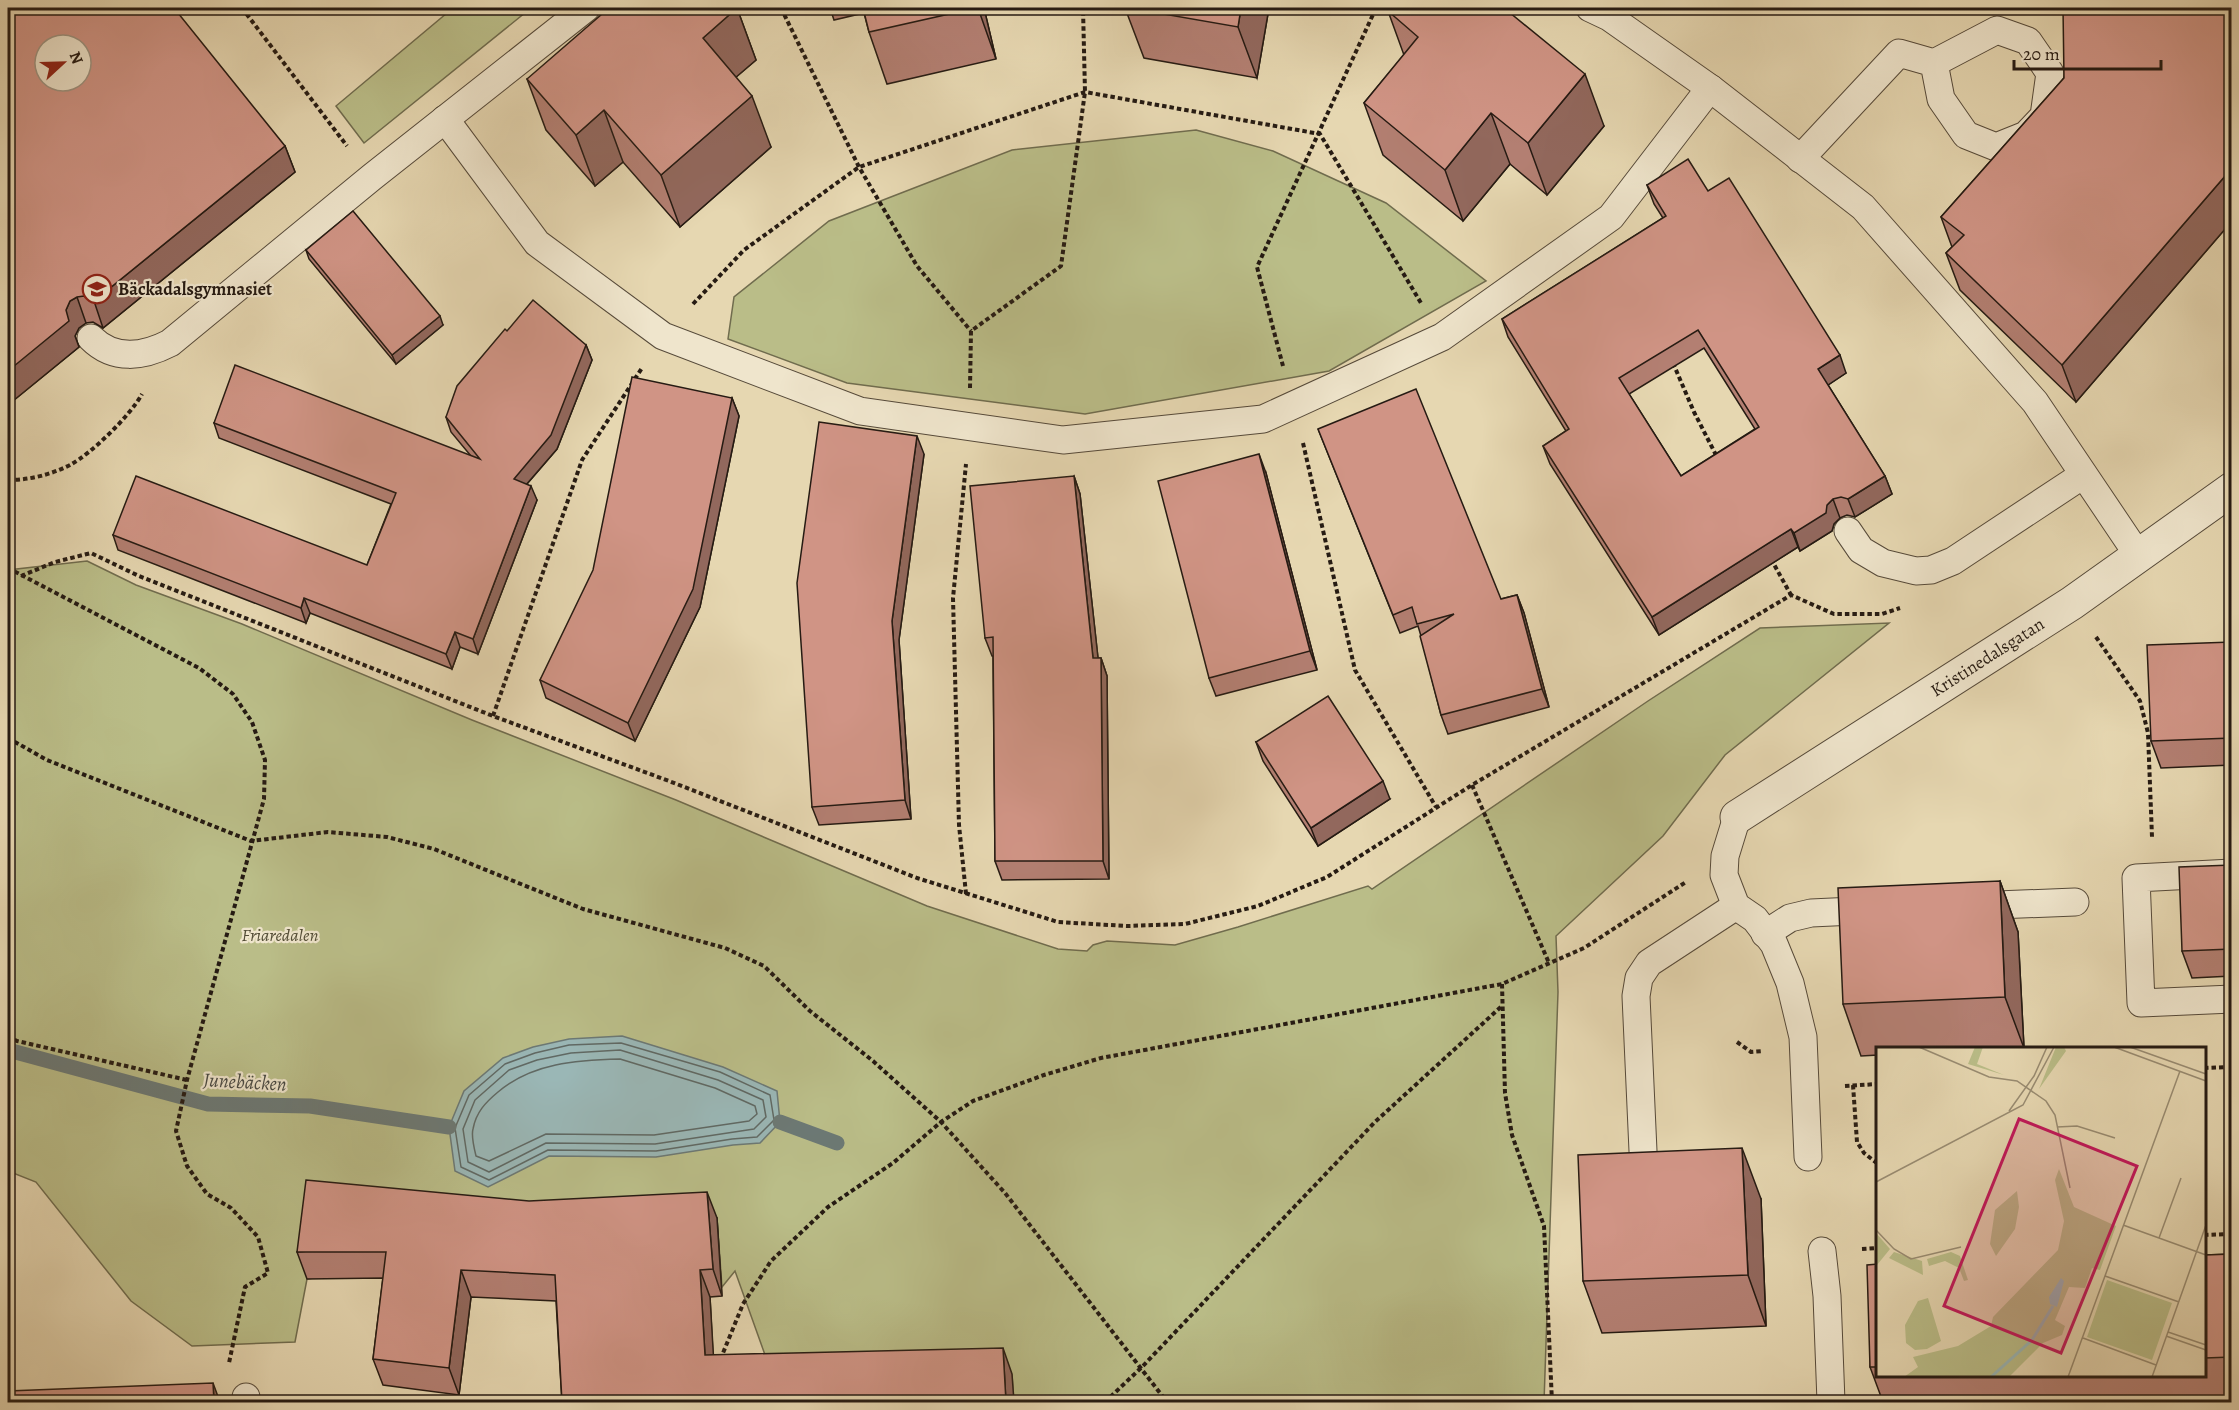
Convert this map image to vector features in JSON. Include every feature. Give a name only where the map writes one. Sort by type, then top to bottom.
[{"type":"street","name":"Kristinedalsgatan","points":[[1737,817],[2072,603],[2232,489]]},
{"type":"lane","points":[[91,338],[101,348],[117,354],[132,355],[157,350],[170,343],[372,177],[586,8]]},
{"type":"lane","points":[[1590,8],[1609,17],[1710,88],[1863,207],[2035,402],[2138,555]]},
{"type":"lane","points":[[1800,159],[1899,54],[1934,63],[1997,30],[2028,41],[2050,73],[2044,116],[2026,135],[1996,147],[1966,135],[1941,99],[1934,63]]},
{"type":"lane","points":[[445,119],[537,243],[663,336],[860,411],[1063,440],[1263,419],[1442,337],[1611,217],[1710,88]]},
{"type":"lane","points":[[1848,531],[1861,550],[1883,563],[1916,571],[1931,570],[1953,561],[2083,475]]},
{"type":"lane","points":[[1737,817],[1725,856],[1724,875],[1737,906],[1755,919],[1774,944],[1790,983],[1803,1038],[1808,1157]]},
{"type":"lane","points":[[2232,873],[2136,878],[2141,1003],[2232,999]]},
{"type":"lane","points":[[1949,907],[2075,902]]},
{"type":"lane","points":[[1644,1151],[1635,996],[1639,978],[1649,963],[1737,906]]},
{"type":"lane","points":[[1765,934],[1790,918],[1811,913],[1903,909]]},
{"type":"lane","points":[[1822,1251],[1827,1296],[1832,1402]]},
{"type":"path","points":[[242,8],[325,118]]},
{"type":"path","points":[[782,8],[859,167],[917,266],[971,331]]},
{"type":"path","points":[[493,716],[582,460],[663,336],[744,250],[859,167],[1085,92],[1320,134],[1442,337]]},
{"type":"path","points":[[8,480],[28,480],[71,465],[117,428],[139,401],[170,343]]},
{"type":"path","points":[[1671,358],[1694,412],[1721,463]]},
{"type":"path","points":[[21,576],[55,562],[91,553],[139,576],[493,716],[669,781],[917,878],[1058,922],[1127,926],[1185,924],[1258,906],[1327,877],[1472,784],[1791,595]]},
{"type":"path","points":[[1769,555],[1791,595],[1834,614],[1882,614],[1924,601],[1933,588],[1941,566]]},
{"type":"path","points":[[8,568],[199,668],[233,694],[252,722],[265,760],[264,799],[187,1080],[176,1131],[187,1166],[207,1194],[231,1208],[258,1237],[268,1273],[245,1287],[239,1313]]},
{"type":"path","points":[[2072,603],[2140,701],[2148,733],[2153,877]]},
{"type":"path","points":[[8,738],[47,760],[251,841],[328,832],[387,837],[434,849],[583,909],[725,948],[764,966],[810,1011],[873,1061],[941,1122],[1005,1193],[1167,1402]]},
{"type":"path","points":[[1472,784],[1549,963]]},
{"type":"path","points":[[724,1364],[723,1353],[742,1304],[771,1261],[828,1208],[893,1163],[941,1122],[973,1101],[1044,1075],[1101,1058],[1502,984],[1584,948],[1694,877]]},
{"type":"path","points":[[1502,984],[1505,1093],[1512,1135],[1544,1226],[1552,1402]]},
{"type":"path","points":[[1105,1402],[1142,1367],[1374,1122],[1503,1005]]},
{"type":"path","points":[[8,1036],[17,1041],[187,1080]]},
{"type":"path","points":[[2206,1068],[2232,1066]]},
{"type":"path","points":[[1853,1085],[1857,1142],[1864,1153],[1876,1162]]},
{"type":"path","points":[[2206,1235],[2232,1234]]},
{"type":"green space","points":[[453,8],[531,8],[364,143],[336,106]]},
{"type":"green space","points":[[1196,130],[1273,151],[1386,203],[1486,281],[1329,371],[1085,414],[847,383],[728,339],[734,297],[829,221],[1012,150]]},
{"type":"green space","name":"Friaredalen","points":[[87,561],[136,585],[242,624],[472,720],[676,800],[927,906],[1058,949],[1087,951],[1093,945],[1107,941],[1175,945],[1368,886],[1372,889],[1648,701],[1760,628],[1889,623],[1725,755],[1663,836],[1556,936],[1558,992],[1544,1402],[1014,1402],[1012,1375],[774,1380],[735,1271],[722,1287],[717,1218],[307,1279],[295,1342],[192,1346],[131,1301],[36,1182],[8,1171],[8,570]]},
{"type":"water","points":[[622,1036],[723,1067],[777,1091],[780,1122],[760,1143],[656,1157],[549,1156],[488,1187],[455,1171],[449,1127],[464,1091],[503,1058],[533,1047],[569,1039]]},
{"type":"building","name":"Bäckadalsgymnasiet","points":[[8,8],[174,8],[285,146],[94,301],[84,296],[70,301],[66,310],[69,321],[8,371]]},
{"type":"building","points":[[609,8],[737,8],[703,38],[752,96],[661,175],[604,110],[576,135],[527,79]]},
{"type":"building","points":[[863,8],[976,8],[869,32]]},
{"type":"building","points":[[1129,8],[1241,8],[1238,27]]},
{"type":"building","points":[[1391,8],[1504,8],[1585,74],[1528,143],[1491,113],[1445,170],[1364,103],[1418,37],[1388,11]]},
{"type":"building","points":[[2063,8],[2232,8],[2232,168],[2062,365],[1946,253],[1964,235],[1941,217],[2064,78]]},
{"type":"building","points":[[1688,159],[1708,191],[1729,178],[1840,355],[1818,369],[1885,476],[1848,499],[1841,497],[1833,499],[1827,505],[1826,513],[1794,533],[1791,529],[1652,617],[1543,446],[1569,429],[1502,319],[1666,216],[1647,185]],"holes":[[[1698,330],[1759,427],[1681,476],[1619,378]]]},
{"type":"building","points":[[353,211],[440,316],[392,355],[306,250]]},
{"type":"building","points":[[533,300],[586,345],[551,435],[514,479],[531,486],[473,639],[455,632],[446,654],[304,598],[301,608],[113,535],[136,476],[367,565],[396,493],[214,423],[235,365],[480,459],[446,417],[457,386]]},
{"type":"building","points":[[632,377],[732,398],[693,589],[628,723],[540,680],[593,570]]},
{"type":"building","points":[[1416,389],[1501,599],[1517,595],[1542,689],[1441,715],[1420,636],[1454,614],[1417,624],[1412,607],[1393,615],[1318,429]]},
{"type":"building","points":[[819,422],[917,436],[892,621],[905,800],[812,807],[797,583]]},
{"type":"building","points":[[1259,454],[1310,651],[1209,678],[1158,481]]},
{"type":"building","points":[[1074,476],[1093,658],[1101,658],[1103,861],[995,861],[993,637],[985,638],[970,486]]},
{"type":"building","points":[[2232,642],[2232,738],[2151,741],[2147,645]]},
{"type":"building","points":[[1328,696],[1383,781],[1311,828],[1256,742]]},
{"type":"building","points":[[2232,865],[2232,949],[2182,951],[2179,867]]},
{"type":"building","points":[[2000,881],[2005,997],[1843,1004],[1838,888]]},
{"type":"building","points":[[1742,1148],[1748,1275],[1583,1281],[1578,1155]]},
{"type":"building","points":[[306,1180],[529,1201],[707,1192],[713,1269],[700,1270],[705,1355],[1003,1348],[1006,1402],[562,1402],[555,1275],[461,1270],[449,1368],[373,1359],[386,1252],[297,1252]]},
{"type":"building","points":[[2232,1254],[2232,1357],[2206,1358],[2206,1255]]},
{"type":"building","points":[[1876,1264],[1876,1367],[1870,1367],[1867,1265]]},
{"type":"building","points":[[213,1383],[214,1402],[8,1402],[8,1391]]},
{"type":"waterway","name":"Junebäcken","points":[[8,1050],[208,1104],[310,1106],[449,1127]]},
{"type":"waterway","name":"Junebäcken","points":[[780,1122],[837,1143]]},
{"type":"place","name":"Bäckadalsgymnasiet","points":[[97,289]]}]
